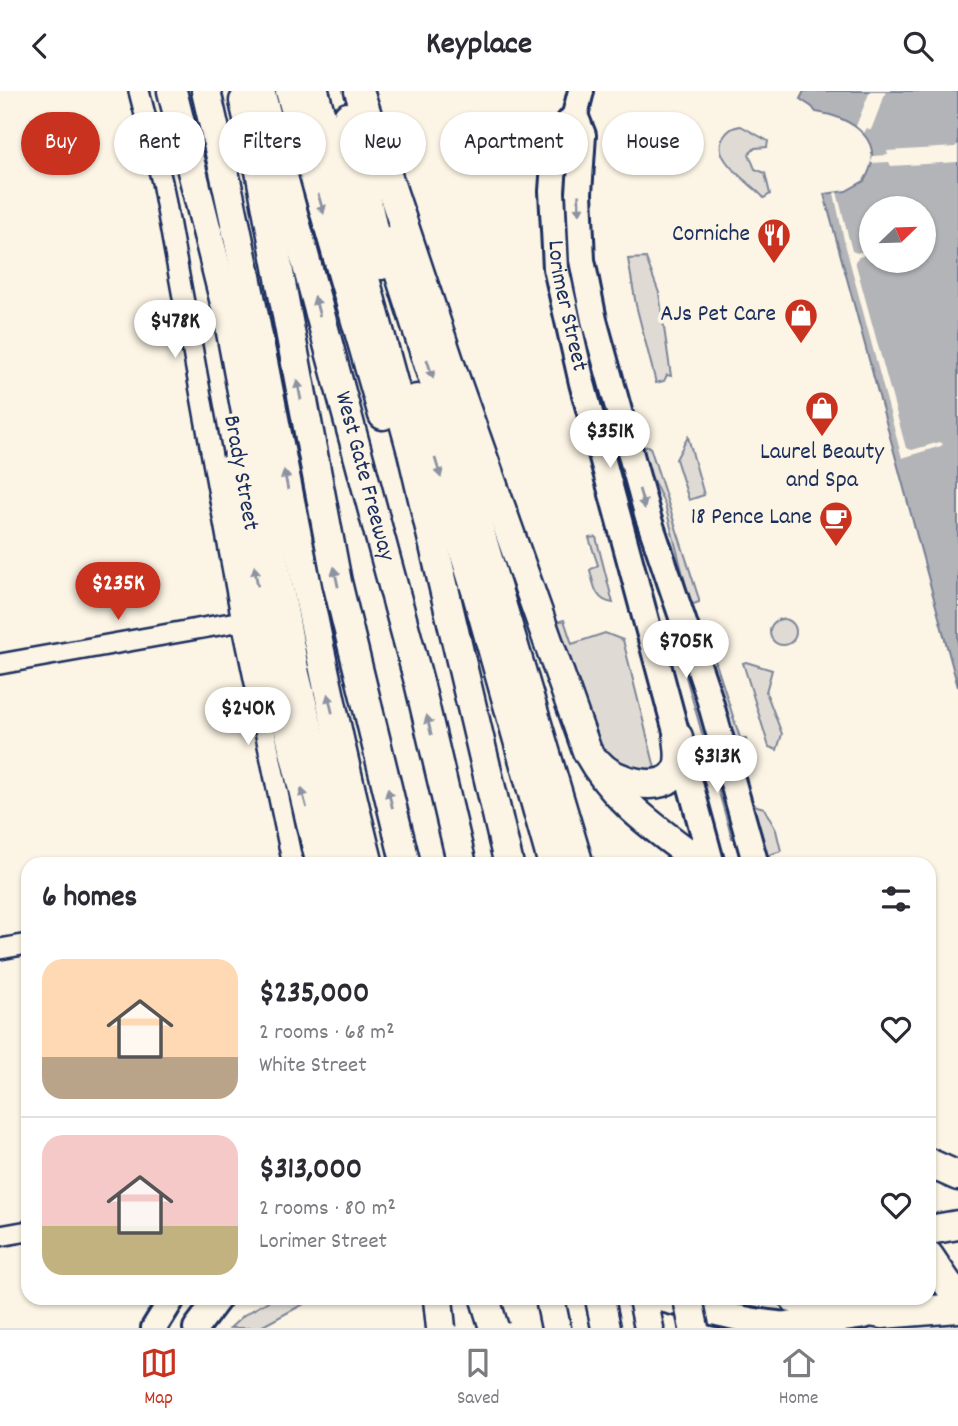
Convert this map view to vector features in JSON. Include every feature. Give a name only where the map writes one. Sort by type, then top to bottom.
[{"type":"highway","points":[[172,91],[227,311],[295,674],[340,857]]},
{"type":"highway","points":[[206,91],[249,284],[326,687],[367,857]]},
{"type":"highway","points":[[241,91],[262,185],[337,582],[404,857]]},
{"type":"highway","name":"West Gate Freeway","points":[[260,91],[419,682],[460,857]]},
{"type":"highway","points":[[290,91],[404,454]]},
{"type":"highway","name":"West Gate Freeway","points":[[314,91],[404,454],[456,644],[507,857]]},
{"type":"highway","points":[[359,91],[452,370],[587,751],[608,785],[621,799],[694,857]]},
{"type":"highway","points":[[345,104],[402,344],[477,594],[551,857]]},
{"type":"highway","points":[[345,104],[456,451],[578,857]]},
{"type":"highway","points":[[203,213],[210,307],[255,571],[285,721],[319,857]]},
{"type":"highway","points":[[452,370],[538,673],[578,857]]},
{"type":"highway","points":[[587,751],[606,772],[628,781],[656,784],[666,782],[676,773],[681,759],[678,737]]},
{"type":"highway","points":[[936,1166],[958,1175]]},
{"type":"highway","points":[[936,1229],[958,1225]]},
{"type":"highway","points":[[937,1260],[958,1299]]},
{"type":"highway","points":[[432,1305],[442,1328]]},
{"type":"highway","points":[[439,1305],[442,1328]]},
{"type":"highway","points":[[487,1305],[494,1328]]},
{"type":"highway","points":[[488,1328],[497,1305]]},
{"type":"highway","points":[[551,1305],[556,1328]]},
{"type":"highway","points":[[601,1305],[606,1328]]},
{"type":"highway","points":[[644,1305],[649,1328]]},
{"type":"highway","points":[[689,1305],[694,1328]]},
{"type":"highway","points":[[823,1305],[899,1316],[958,1308]]},
{"type":"main road","name":"Lorimer Street","points":[[578,103],[556,138],[552,191],[556,268],[579,374],[710,857]]},
{"type":"main road","name":"Lorimer Street","points":[[578,103],[583,135],[579,193],[582,260],[594,320],[648,517],[712,708],[754,857]]},
{"type":"main road","points":[[154,1328],[168,1305]]},
{"type":"main road","points":[[196,1328],[213,1305]]},
{"type":"main road","points":[[686,1305],[778,1324],[899,1316]]},
{"type":"street","name":"Brady Street","points":[[139,91],[162,182],[242,621],[291,857]]},
{"type":"street","points":[[0,664],[242,621]]},
{"type":"street","points":[[0,949],[21,945]]},
{"type":"street","points":[[0,1236],[21,1232]]},
{"type":"shaded area","points":[[804,91],[958,91],[958,687],[824,194],[846,191],[864,181],[871,167],[872,154],[863,133],[854,125],[816,112],[800,99]]},
{"type":"shaded area","points":[[741,126],[768,141],[767,147],[755,148],[749,154],[755,169],[765,173],[770,194],[764,198],[734,170],[722,154],[720,146],[725,135],[733,128]]},
{"type":"shaded area","points":[[646,258],[659,293],[671,376],[667,375],[664,381],[656,383],[636,305],[628,259]]},
{"type":"shaded area","points":[[688,437],[704,495],[689,500],[676,459]]},
{"type":"shaded area","points":[[648,446],[699,599],[699,602],[691,605],[665,505],[641,449]]},
{"type":"shaded area","points":[[596,537],[613,603],[599,596],[590,570],[598,565],[589,538]]},
{"type":"shaded area","points":[[783,619],[792,623],[796,632],[792,641],[783,645],[774,641],[770,632],[774,623]]},
{"type":"shaded area","points":[[564,620],[572,644],[605,633],[623,640],[655,768],[636,771],[617,763],[606,754],[589,729],[547,625]]},
{"type":"shaded area","points":[[713,633],[721,654],[714,657],[740,738],[746,738],[747,762],[744,769],[703,638]]},
{"type":"shaded area","points":[[743,663],[772,670],[766,692],[782,734],[777,750],[769,747]]},
{"type":"shaded area","points":[[691,675],[738,836],[732,838],[686,677]]},
{"type":"shaded area","points":[[751,804],[764,808],[776,830],[781,851],[766,856]]},
{"type":"shaded area","points":[[262,1305],[302,1305],[259,1328],[230,1328],[244,1315]]},
{"type":"pier","points":[[870,91],[886,91],[871,130],[867,128],[864,133],[856,126]]},
{"type":"pier","points":[[958,144],[958,162],[891,166],[889,162],[871,163],[872,156],[888,155],[887,151],[955,147]]},
{"type":"pier","points":[[837,192],[852,251],[859,252],[855,261],[906,448],[912,450],[940,442],[943,444],[941,446],[902,458],[834,193]]},
{"type":"place","name":"Corniche","points":[[774,265]]},
{"type":"place","name":"AJs Pet Care","points":[[801,345]]},
{"type":"place","name":"Laurel Beauty and Spa","points":[[822,438]]},
{"type":"place","name":"18 Pence Lane","points":[[836,548]]}]
